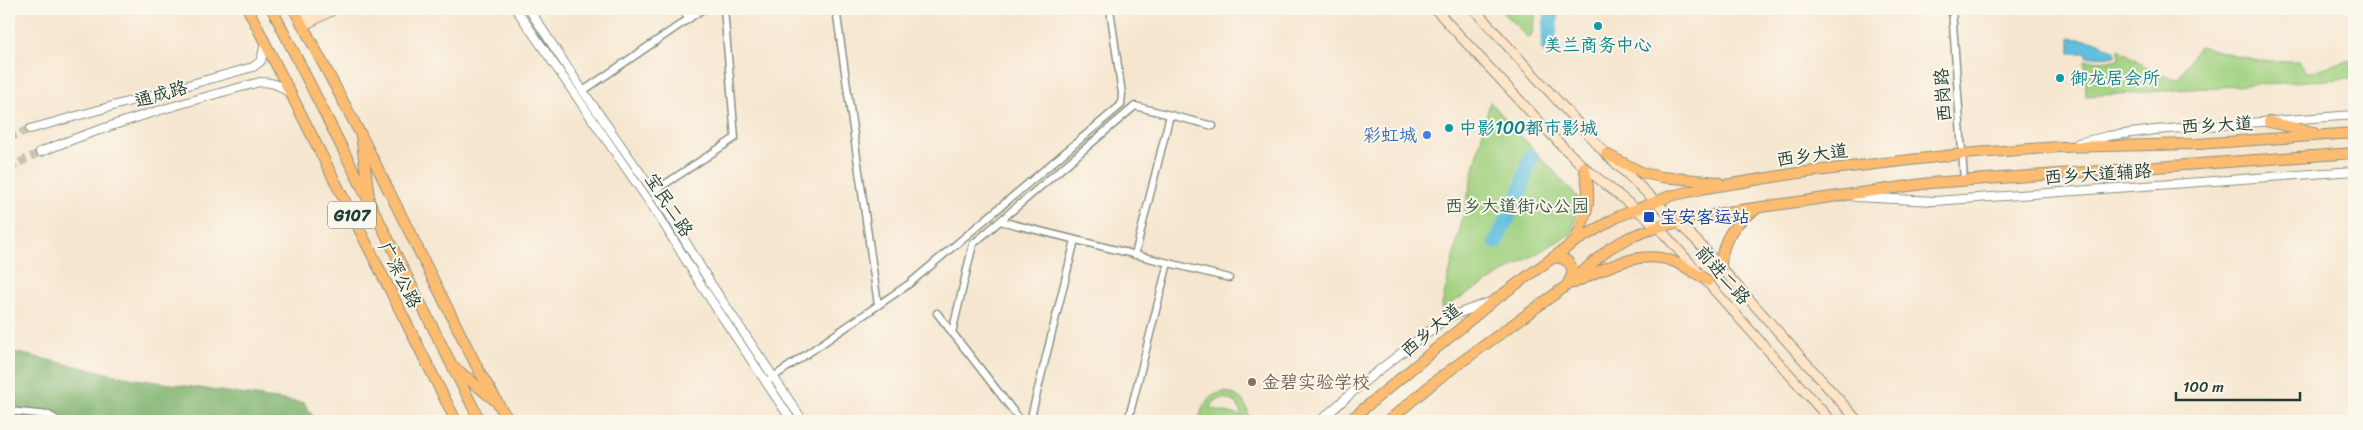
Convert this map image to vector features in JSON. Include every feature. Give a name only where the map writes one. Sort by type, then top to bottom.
[{"type":"main road","name":"广深公路","points":[[248,9],[456,421]]},
{"type":"main road","name":"广深公路","points":[[272,9],[450,365],[480,421]]},
{"type":"main road","points":[[294,9],[361,135],[472,356],[508,421]]},
{"type":"main road","points":[[302,23],[319,9]]},
{"type":"main road","points":[[302,23],[335,9]]},
{"type":"main road","name":"前进二路","points":[[1435,9],[1548,132],[1584,167],[1637,208],[1658,227],[1831,421]]},
{"type":"main road","name":"前进二路","points":[[1474,9],[1606,154],[1678,222],[1721,268],[1858,421]]},
{"type":"main road","points":[[2269,122],[2323,135]]},
{"type":"main road","name":"西乡大道","points":[[1349,421],[1492,302],[1552,258],[1573,243],[1637,208],[1656,201],[1706,188],[1737,183],[1881,162],[1962,154],[2059,147],[2197,144],[2354,133]]},
{"type":"main road","points":[[361,135],[370,205]]},
{"type":"main road","name":"西乡大道","points":[[1388,421],[1438,379],[1566,286],[1610,248],[1630,237],[1658,227],[1759,207],[1964,180],[2354,153]]},
{"type":"main road","points":[[1606,154],[1643,172],[1662,177],[1737,183]]},
{"type":"main road","points":[[1573,243],[1586,216],[1589,204],[1589,190],[1584,167]]},
{"type":"main road","points":[[1721,268],[1721,256],[1729,233],[1746,215],[1759,207]]},
{"type":"main road","points":[[1566,286],[1626,261],[1652,257],[1677,263],[1708,281]]},
{"type":"main road","points":[[1552,258],[1564,259],[1571,265],[1573,274],[1566,286]]},
{"type":"main road","points":[[450,365],[497,402]]},
{"type":"street","name":"宝民二路","points":[[516,9],[658,213],[701,285],[792,421]]},
{"type":"street","name":"宝民二路","points":[[529,9],[653,192],[803,421]]},
{"type":"street","points":[[682,9],[689,19]]},
{"type":"street","points":[[583,91],[703,9]]},
{"type":"street","points":[[653,192],[735,138],[724,9]]},
{"type":"street","points":[[836,9],[878,305]]},
{"type":"street","points":[[766,382],[908,284],[1121,105],[1122,94],[1110,9]]},
{"type":"street","name":"西岗路","points":[[1952,9],[1964,180]]},
{"type":"street","name":"通成路","points":[[30,129],[253,67],[261,61],[265,43]]},
{"type":"street","name":"通成路","points":[[40,152],[93,131],[159,109],[260,82],[280,85],[291,94]]},
{"type":"street","points":[[952,333],[973,244],[1135,106],[1213,126]]},
{"type":"street","points":[[1134,255],[1170,115]]},
{"type":"street","name":"西乡大道辅路","points":[[2059,147],[2133,133],[2354,115]]},
{"type":"street","name":"西乡大道辅路","points":[[1843,196],[1935,200],[2354,171]]},
{"type":"street","points":[[1000,221],[1229,278]]},
{"type":"street","points":[[1030,421],[1075,240]]},
{"type":"street","points":[[1128,421],[1168,263]]},
{"type":"street","points":[[1320,421],[1364,382],[1437,325],[1451,316],[1492,302]]},
{"type":"street","points":[[937,313],[1021,421]]},
{"type":"street","points":[[9,411],[49,415],[59,421]]},
{"type":"green space","points":[[1499,9],[1537,9],[1531,37],[1528,38]]},
{"type":"green space","points":[[2199,46],[2258,61],[2298,61],[2308,73],[2344,61],[2354,60],[2354,78],[2086,96],[2085,61],[2119,60],[2119,49],[2159,75],[2178,79]]},
{"type":"green space","name":"西乡大道街心公园","points":[[1490,102],[1579,199],[1572,233],[1441,309]]},
{"type":"green space","points":[[9,351],[129,378],[304,403],[316,421],[9,421]]},
{"type":"green space","points":[[1218,393],[1230,393],[1243,401],[1246,405],[1248,421],[1199,421],[1206,402]],"holes":[[[1224,398],[1237,403],[1242,416],[1209,408],[1215,401]]]},
{"type":"water","points":[[2070,38],[2096,41],[2115,51],[2115,56],[2087,57],[2087,53],[2070,53]]},
{"type":"waterway","points":[[1548,47],[1552,9]]},
{"type":"waterway","points":[[1496,242],[1521,190],[1531,156]]},
{"type":"tunnel","points":[[9,138],[30,129]]},
{"type":"tunnel","points":[[9,168],[40,152]]},
{"type":"place","name":"美兰商务中心","points":[[1598,26]]},
{"type":"place","name":"御龙居会所","points":[[2060,78]]},
{"type":"place","name":"中影100都市影城","points":[[1449,128]]},
{"type":"place","name":"彩虹城","points":[[1427,135]]},
{"type":"place","name":"宝安客运站","points":[[1649,217]]},
{"type":"place","name":"金碧实验学校","points":[[1252,382]]}]
